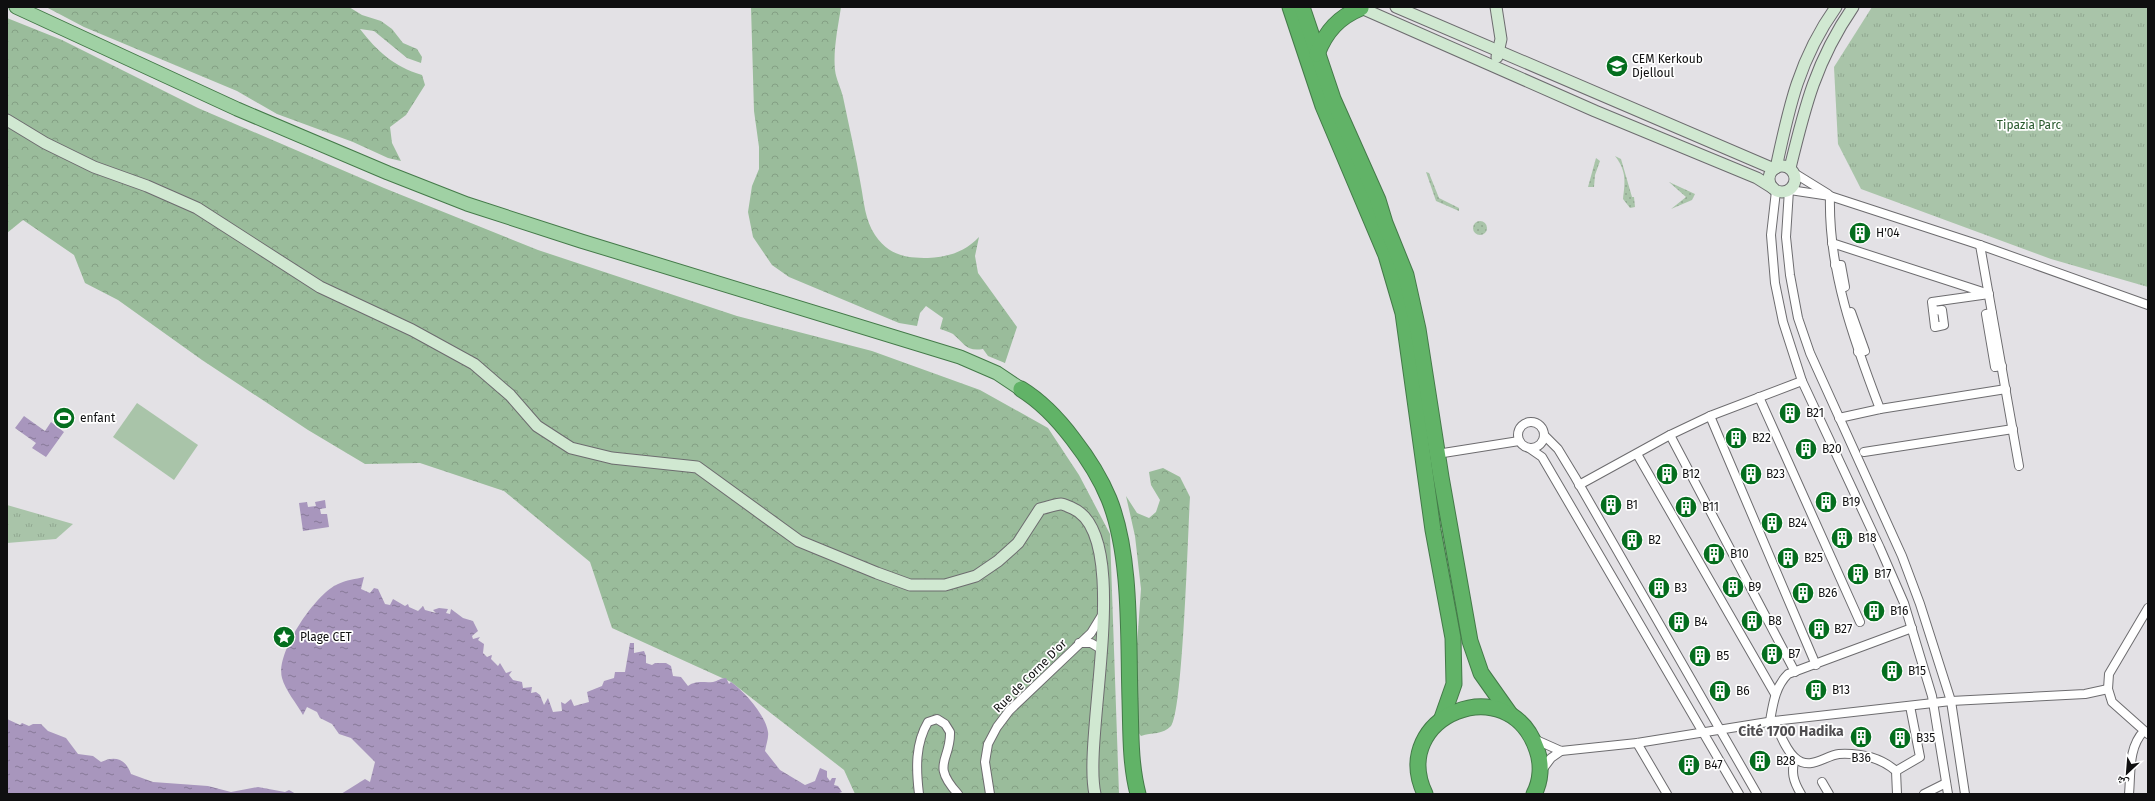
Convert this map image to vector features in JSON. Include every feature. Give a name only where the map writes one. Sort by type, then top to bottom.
[{"type":"highway","points":[[1290,7],[1323,106],[1386,255],[1403,313],[1433,530],[1453,638],[1454,684],[1442,718]]},
{"type":"highway","points":[[1302,7],[1333,99],[1378,200],[1385,223],[1406,275],[1418,329],[1437,454],[1474,658],[1486,683],[1510,714],[1524,725],[1534,739],[1539,756],[1541,773],[1534,794]]},
{"type":"highway","points":[[1317,54],[1321,43],[1334,25],[1342,18],[1360,7]]},
{"type":"highway","points":[[1021,389],[1062,429],[1078,451],[1091,471],[1106,501],[1113,527],[1122,596],[1124,759],[1130,794]]},
{"type":"highway","points":[[1021,389],[1046,407],[1084,454],[1109,500],[1117,527],[1127,603],[1131,741],[1138,794]]},
{"type":"highway","points":[[1425,794],[1420,784],[1418,766],[1421,747],[1430,731],[1442,718],[1458,709],[1476,706],[1494,708],[1510,714]]},
{"type":"main road","points":[[16,7],[237,109],[388,173],[468,204],[581,241],[960,357],[997,373],[1021,389]]},
{"type":"street","points":[[1360,7],[1595,111],[1757,178],[1775,189],[1830,196],[1980,245],[2148,305]]},
{"type":"street","points":[[1396,7],[1775,168],[1783,166],[1803,177],[1830,196]]},
{"type":"street","points":[[1493,66],[1499,51],[1501,39],[1496,7]]},
{"type":"street","points":[[1836,7],[1815,41],[1791,97],[1775,168],[1769,181],[1775,189],[1771,235],[1775,283],[1782,322],[1802,381],[1904,603],[1934,704],[1948,794]]},
{"type":"street","points":[[1853,7],[1828,49],[1815,75],[1805,103],[1792,170],[1795,180],[1789,190],[1786,237],[1790,275],[1798,318],[1810,353],[1902,556],[1920,604],[1951,701],[1965,794]]},
{"type":"street","points":[[7,120],[44,143],[94,167],[146,186],[197,208],[320,287],[412,330],[474,364],[510,395],[537,426],[571,448],[612,458],[697,467],[799,540],[841,559],[910,585],[946,585],[976,576],[998,561],[1018,543],[1040,510],[1061,504],[1080,512],[1094,532],[1101,556],[1103,613],[1094,758],[1095,794]]},
{"type":"street","points":[[1830,196],[1832,243],[1835,265],[1841,265],[1851,312],[1865,351],[1858,352],[1880,409]]},
{"type":"street","points":[[1832,243],[1989,294]]},
{"type":"street","points":[[1980,245],[1992,313],[1986,314],[1995,367],[2002,366],[2019,466]]},
{"type":"street","points":[[1933,312],[1932,302],[1989,294]]},
{"type":"street","points":[[1579,485],[1670,435],[1710,416],[1802,381]]},
{"type":"street","points":[[1839,418],[1880,409],[2006,389]]},
{"type":"street","points":[[1759,397],[1860,622]]},
{"type":"street","points":[[1710,416],[1816,665]]},
{"type":"street","points":[[1519,441],[1518,433],[1526,423],[1538,425],[1544,435],[1558,449],[1757,794]]},
{"type":"street","points":[[1864,452],[2013,429]]},
{"type":"street","points":[[1529,448],[1541,444],[1544,435]]},
{"type":"street","points":[[1670,435],[1795,672]]},
{"type":"street","points":[[1437,454],[1519,441],[1542,457],[1739,794]]},
{"type":"street","points":[[1637,454],[1775,694]]},
{"type":"street","points":[[2129,794],[2135,742],[2146,733],[2112,702],[2108,689],[2109,674],[2148,608]]},
{"type":"street","points":[[1079,643],[1096,627],[1103,613]]},
{"type":"street","points":[[1897,794],[1896,771],[1887,764],[1869,756],[1838,754],[1809,764],[1795,758],[1772,721],[1775,694],[1782,680],[1788,674],[1816,665],[1912,628]]},
{"type":"street","name":"Rue de Corne D'or","points":[[990,794],[985,762],[988,744],[997,727],[1009,711],[1037,686],[1079,643],[1091,643],[1101,649]]},
{"type":"street","points":[[1541,773],[1551,758],[1561,751],[1637,743],[1704,732],[1721,731],[1772,721],[1951,701],[2085,694],[2108,689]]},
{"type":"street","points":[[1896,771],[1920,757],[1910,706]]},
{"type":"street","points":[[919,794],[917,760],[919,745],[928,722],[937,719],[945,724],[950,732],[943,767],[950,783],[958,794]]},
{"type":"street","points":[[1534,739],[1561,751]]},
{"type":"street","points":[[1637,743],[1667,794]]},
{"type":"street","points":[[1795,758],[1792,769],[1794,783],[1801,794]]},
{"type":"street","points":[[1822,782],[1830,794]]},
{"type":"street","points":[[1924,794],[1946,783]]},
{"type":"green space","points":[[46,7],[349,7],[362,15],[381,21],[392,29],[403,43],[417,49],[422,57],[421,63],[407,58],[374,31],[360,29],[373,45],[394,63],[422,75],[425,85],[406,115],[390,127],[392,143],[401,161],[388,158],[353,142],[277,114],[237,91],[84,27]]},
{"type":"green space","points":[[751,7],[841,7],[835,47],[835,70],[843,97],[865,211],[869,223],[875,235],[886,247],[904,256],[919,258],[928,258],[956,253],[974,242],[979,237],[975,256],[978,273],[1017,327],[1005,363],[988,356],[983,349],[977,350],[969,348],[953,334],[940,329],[943,318],[926,306],[920,313],[917,326],[899,323],[789,277],[772,265],[753,237],[748,212],[752,186],[759,169],[759,147],[754,111]]},
{"type":"green space","name":"Tipazia Parc","points":[[1872,7],[2148,7],[2148,287],[2051,259],[1861,189],[1838,144],[1834,67]]},
{"type":"green space","points":[[7,18],[62,40],[198,108],[384,188],[538,250],[737,316],[872,351],[980,390],[1048,428],[1079,475],[1110,534],[1119,794],[855,794],[844,770],[731,682],[612,628],[590,562],[504,491],[420,463],[365,464],[308,430],[202,360],[118,300],[85,283],[74,255],[23,220],[7,233]]},
{"type":"green space","points":[[1615,156],[1621,159],[1632,197],[1634,197],[1635,207],[1630,208],[1623,199],[1625,182],[1622,167]]},
{"type":"green space","points":[[1596,158],[1600,161],[1595,175],[1594,187],[1588,187]]},
{"type":"green space","points":[[1426,172],[1429,173],[1439,198],[1459,208],[1459,211],[1436,201]]},
{"type":"green space","points":[[1669,182],[1695,194],[1692,200],[1671,209],[1686,197]]},
{"type":"green space","points":[[1477,221],[1483,221],[1487,225],[1487,231],[1483,235],[1477,235],[1473,231],[1473,225]]},
{"type":"green space","points":[[137,403],[198,445],[174,480],[113,437]]},
{"type":"green space","points":[[1163,468],[1180,477],[1190,497],[1182,656],[1179,689],[1171,726],[1161,732],[1141,736],[1135,728],[1138,709],[1136,659],[1141,589],[1135,536],[1126,496],[1137,513],[1149,518],[1156,512],[1160,500],[1151,485],[1149,472]]},
{"type":"green space","points":[[7,505],[73,524],[56,539],[7,543]]},
{"type":"water","name":"enfant","points":[[59,411],[72,420],[68,426],[55,417]]},
{"type":"water","points":[[24,416],[45,431],[51,422],[64,432],[46,457],[32,448],[36,443],[15,428]]},
{"type":"water","points":[[325,500],[326,508],[320,509],[321,514],[327,514],[329,527],[303,531],[299,503],[307,502],[308,507],[316,506],[315,502]]},
{"type":"water","points":[[364,577],[361,589],[370,593],[374,588],[378,589],[385,604],[390,605],[393,599],[405,606],[408,604],[409,607],[418,611],[423,606],[425,610],[436,613],[433,610],[439,608],[448,609],[446,613],[450,614],[451,609],[463,618],[473,621],[478,631],[472,636],[473,639],[480,637],[478,640],[484,644],[483,653],[487,657],[492,655],[491,659],[498,666],[500,663],[506,673],[512,671],[509,675],[513,680],[522,682],[523,688],[532,687],[531,693],[536,692],[540,695],[544,705],[548,698],[553,712],[562,711],[561,702],[565,704],[571,699],[574,706],[589,702],[587,692],[602,686],[604,681],[614,678],[615,672],[625,672],[630,643],[634,643],[634,653],[644,651],[646,663],[652,665],[655,663],[666,663],[671,666],[673,676],[681,677],[688,686],[697,682],[713,682],[726,678],[729,684],[731,682],[742,692],[759,712],[768,734],[765,751],[780,770],[805,785],[815,781],[820,768],[827,771],[827,777],[830,781],[832,778],[836,778],[834,785],[838,786],[842,792],[836,794],[341,794],[365,779],[370,782],[375,762],[351,738],[339,734],[332,724],[320,718],[317,712],[307,707],[303,715],[288,692],[282,678],[281,667],[291,640],[299,625],[319,599],[338,584]]},
{"type":"water","points":[[7,719],[20,725],[22,723],[29,726],[33,724],[41,724],[48,731],[66,738],[78,754],[93,756],[101,762],[111,759],[119,760],[126,765],[131,774],[153,782],[208,786],[231,792],[258,787],[285,792],[289,790],[296,794],[7,794]]},
{"type":"place","name":"CEM Kerkoub Djelloul","points":[[1617,66]]},
{"type":"place","name":"H'04","points":[[1860,233]]},
{"type":"place","name":"B21","points":[[1790,413]]},
{"type":"place","name":"enfant","points":[[64,418]]},
{"type":"place","name":"B22","points":[[1736,438]]},
{"type":"place","name":"B20","points":[[1806,449]]},
{"type":"place","name":"B12","points":[[1667,474]]},
{"type":"place","name":"B23","points":[[1751,474]]},
{"type":"place","name":"B19","points":[[1826,502]]},
{"type":"place","name":"B1","points":[[1611,505]]},
{"type":"place","name":"B11","points":[[1686,507]]},
{"type":"place","name":"B24","points":[[1772,523]]},
{"type":"place","name":"B18","points":[[1842,538]]},
{"type":"place","name":"B2","points":[[1632,540]]},
{"type":"place","name":"B10","points":[[1714,554]]},
{"type":"place","name":"B25","points":[[1788,558]]},
{"type":"place","name":"B17","points":[[1858,574]]},
{"type":"place","name":"B9","points":[[1733,587]]},
{"type":"place","name":"B3","points":[[1659,588]]},
{"type":"place","name":"B26","points":[[1803,593]]},
{"type":"place","name":"B16","points":[[1874,611]]},
{"type":"place","name":"B8","points":[[1752,621]]},
{"type":"place","name":"B4","points":[[1679,622]]},
{"type":"place","name":"B27","points":[[1819,629]]},
{"type":"place","name":"Plage CET","points":[[284,637]]},
{"type":"place","name":"B7","points":[[1772,654]]},
{"type":"place","name":"B5","points":[[1700,656]]},
{"type":"place","name":"B15","points":[[1892,671]]},
{"type":"place","name":"B13","points":[[1816,690]]},
{"type":"place","name":"B6","points":[[1720,691]]},
{"type":"place","name":"B36","points":[[1861,737]]},
{"type":"place","name":"B35","points":[[1900,738]]},
{"type":"place","name":"B28","points":[[1760,761]]},
{"type":"place","name":"B47","points":[[1689,765]]},
{"type":"district","name":"Cité 1700 Hadika","points":[[1791,731]]}]
